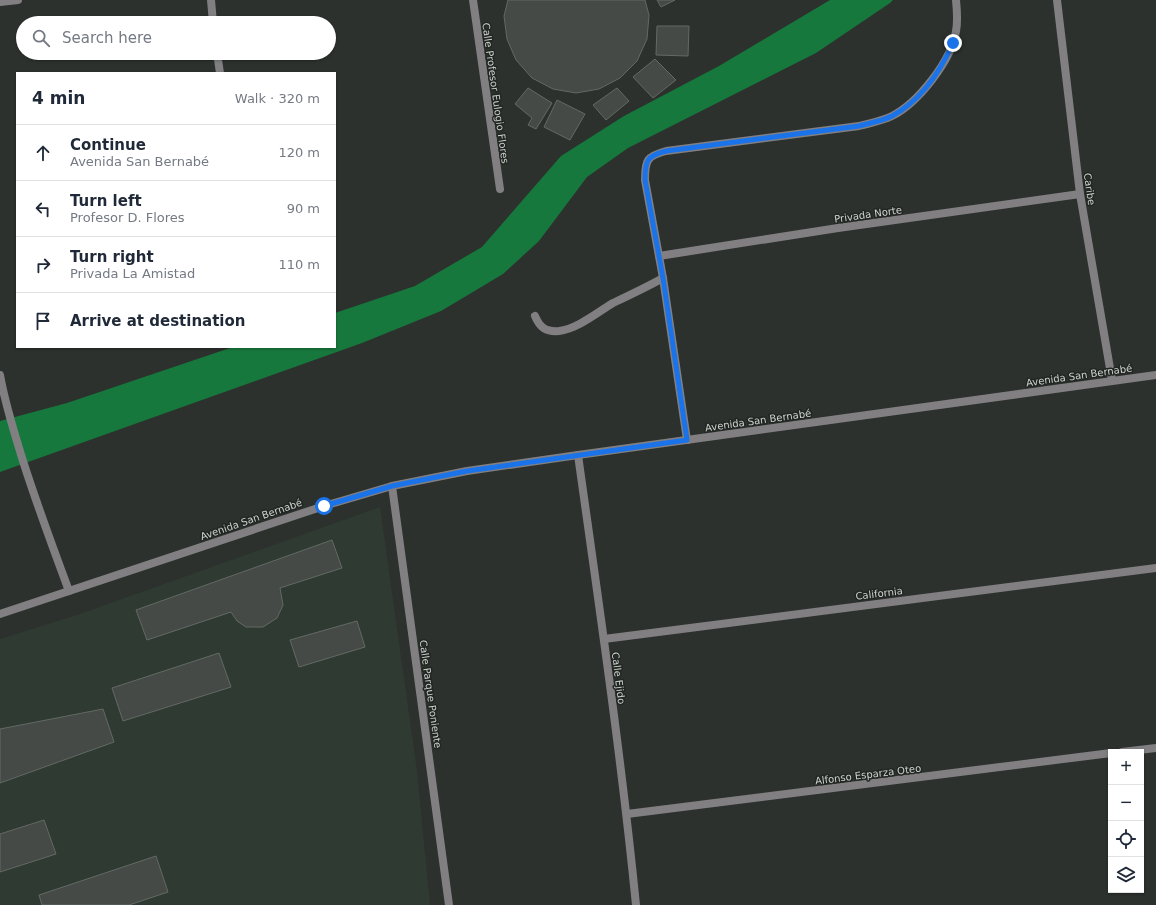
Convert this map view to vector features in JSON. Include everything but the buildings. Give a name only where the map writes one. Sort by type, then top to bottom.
[{"type":"street","points":[[0,2],[18,0]]},
{"type":"street","points":[[211,0],[212,16]]},
{"type":"street","name":"Calle Profesor Eulogio Flores","points":[[473,0],[500,189]]},
{"type":"street","points":[[687,440],[663,278],[645,180],[646,164],[649,158],[666,151],[859,126],[877,122],[891,116],[915,100],[925,89],[946,58],[953,43],[956,31],[956,0]]},
{"type":"street","name":"Caribe","points":[[1057,0],[1080,194],[1112,380]]},
{"type":"street","points":[[218,60],[220,72]]},
{"type":"street","name":"Privada Norte","points":[[659,256],[830,229],[1080,194]]},
{"type":"street","points":[[535,316],[539,326],[546,330],[566,330],[663,278]]},
{"type":"street","name":"Avenida San Bernabé","points":[[0,614],[324,506],[392,486],[467,471],[1156,374]]},
{"type":"street","points":[[0,375],[11,422],[27,474],[69,591]]},
{"type":"street","name":"Calle Ejido","points":[[578,455],[627,814],[636,905]]},
{"type":"street","name":"Calle Parque Poniente","points":[[392,486],[450,905]]},
{"type":"street","name":"California","points":[[604,639],[1156,568]]},
{"type":"street","points":[[1144,749],[1156,748]]},
{"type":"street","name":"Alfonso Esparza Oteo","points":[[627,814],[1108,753]]},
{"type":"shaded area","points":[[830,0],[893,0],[816,53],[628,148],[587,177],[539,241],[503,274],[441,311],[362,343],[0,472],[0,421],[67,403],[230,348],[336,348],[336,313],[415,286],[482,247],[561,156],[624,116],[719,66]]},
{"type":"shaded area","points":[[380,507],[417,771],[430,905],[0,905],[0,639],[77,615]]},
{"type":"route","points":[[324,506],[392,486],[467,471],[687,440],[663,278],[645,180],[646,164],[649,158],[666,151],[859,126],[877,122],[901,111],[915,100],[925,89],[946,58],[953,43]]}]
